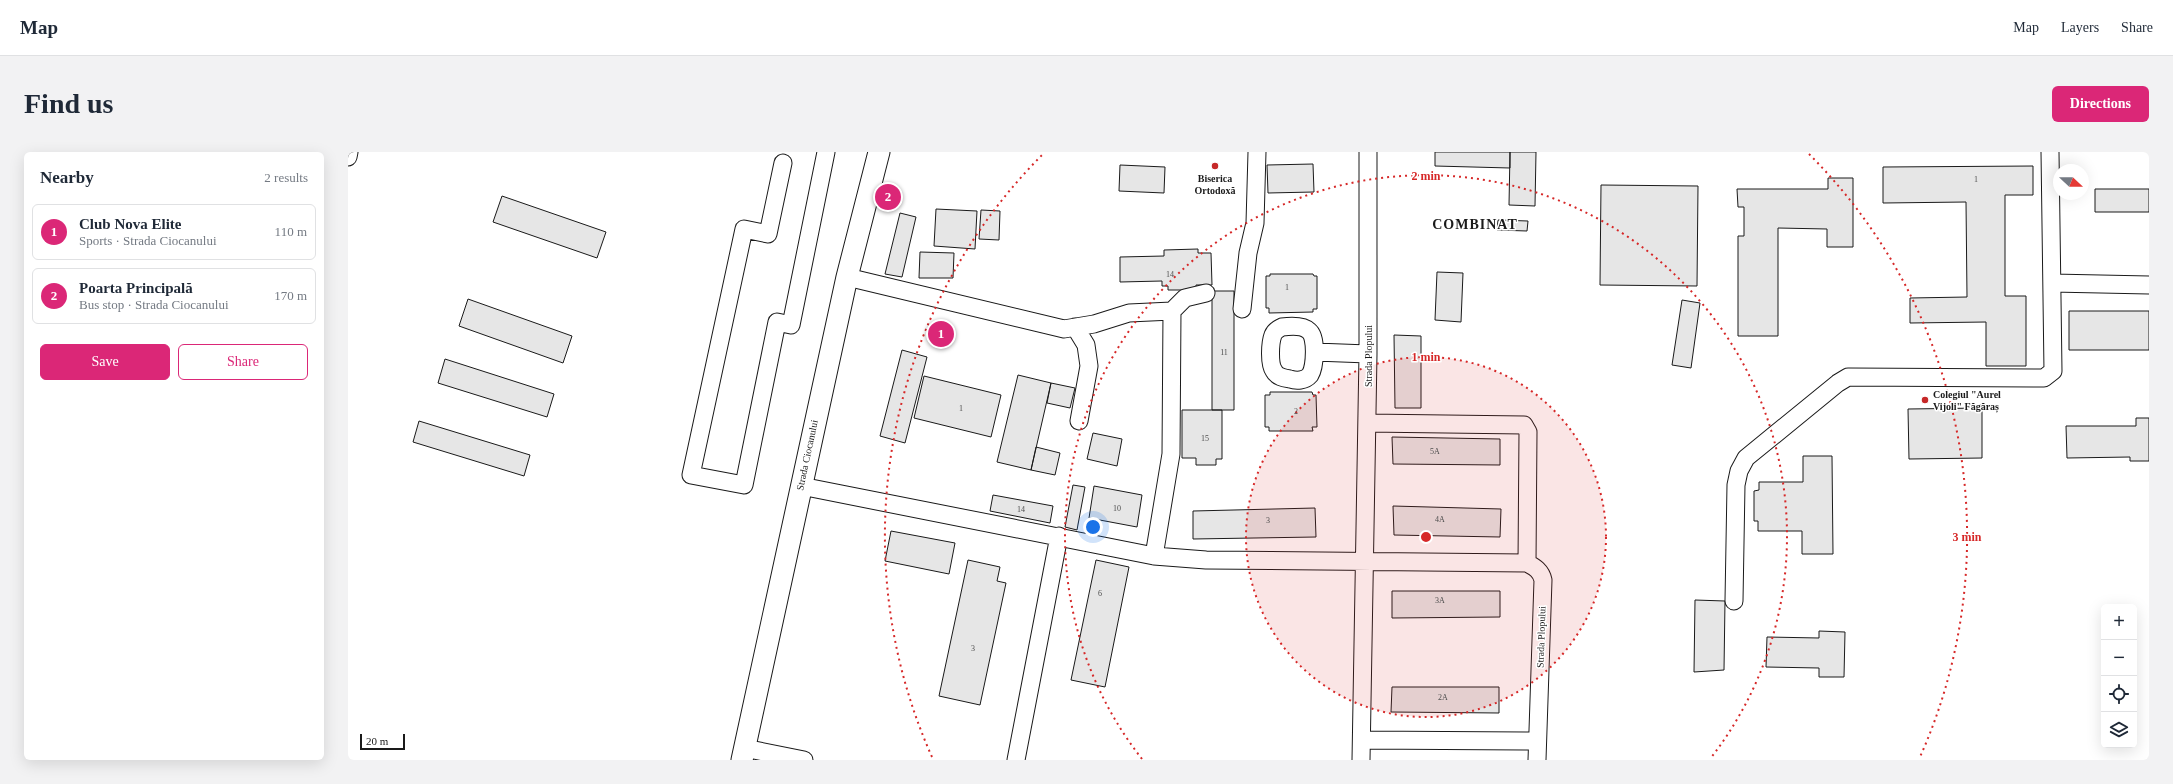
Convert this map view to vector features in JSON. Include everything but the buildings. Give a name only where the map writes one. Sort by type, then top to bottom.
[{"type":"main road","name":"Strada Ciocanului","points":[[743,754],[847,277],[879,152]]},
{"type":"street","points":[[348,152],[348,157]]},
{"type":"street","points":[[783,163],[768,234],[744,229],[692,476],[744,485],[777,322],[791,325],[826,152]]},
{"type":"street","points":[[1242,309],[1248,253],[1255,223],[1257,152]]},
{"type":"street","name":"Strada Plopului","points":[[1361,760],[1368,354],[1368,152]]},
{"type":"street","points":[[1734,600],[1736,485],[1739,471],[1746,458],[1848,377],[2044,378],[2053,371],[2050,152]]},
{"type":"street","points":[[847,277],[1064,329],[1094,324],[1129,313],[1172,311],[1185,298],[1206,293]]},
{"type":"street","points":[[2052,282],[2149,285]]},
{"type":"street","points":[[1154,556],[1171,454],[1172,311]]},
{"type":"street","points":[[1075,327],[1086,345],[1089,366],[1079,421]]},
{"type":"street","points":[[1315,352],[1368,354]]},
{"type":"street","points":[[801,486],[1154,556],[1206,560],[1526,563],[1528,432],[1524,425],[1367,423]]},
{"type":"street","points":[[1016,760],[1059,536]]},
{"type":"street","name":"Strada Plopului","points":[[1526,563],[1536,568],[1542,574],[1543,580],[1537,760]]},
{"type":"street","points":[[1362,740],[1537,741]]},
{"type":"street","points":[[743,754],[804,760]]},
{"type":"place","name":"Biserica Ortodoxă","points":[[1215,166]]},
{"type":"place","name":"Poarta Principală","points":[[888,197]]},
{"type":"place","name":"Club Nova Elite","points":[[941,334]]},
{"type":"place","name":"Colegiul \"Aurel Vijoli\" Făgăraș","points":[[1925,400]]},
{"type":"district","name":"COMBINAT","points":[[1475,224]]}]
